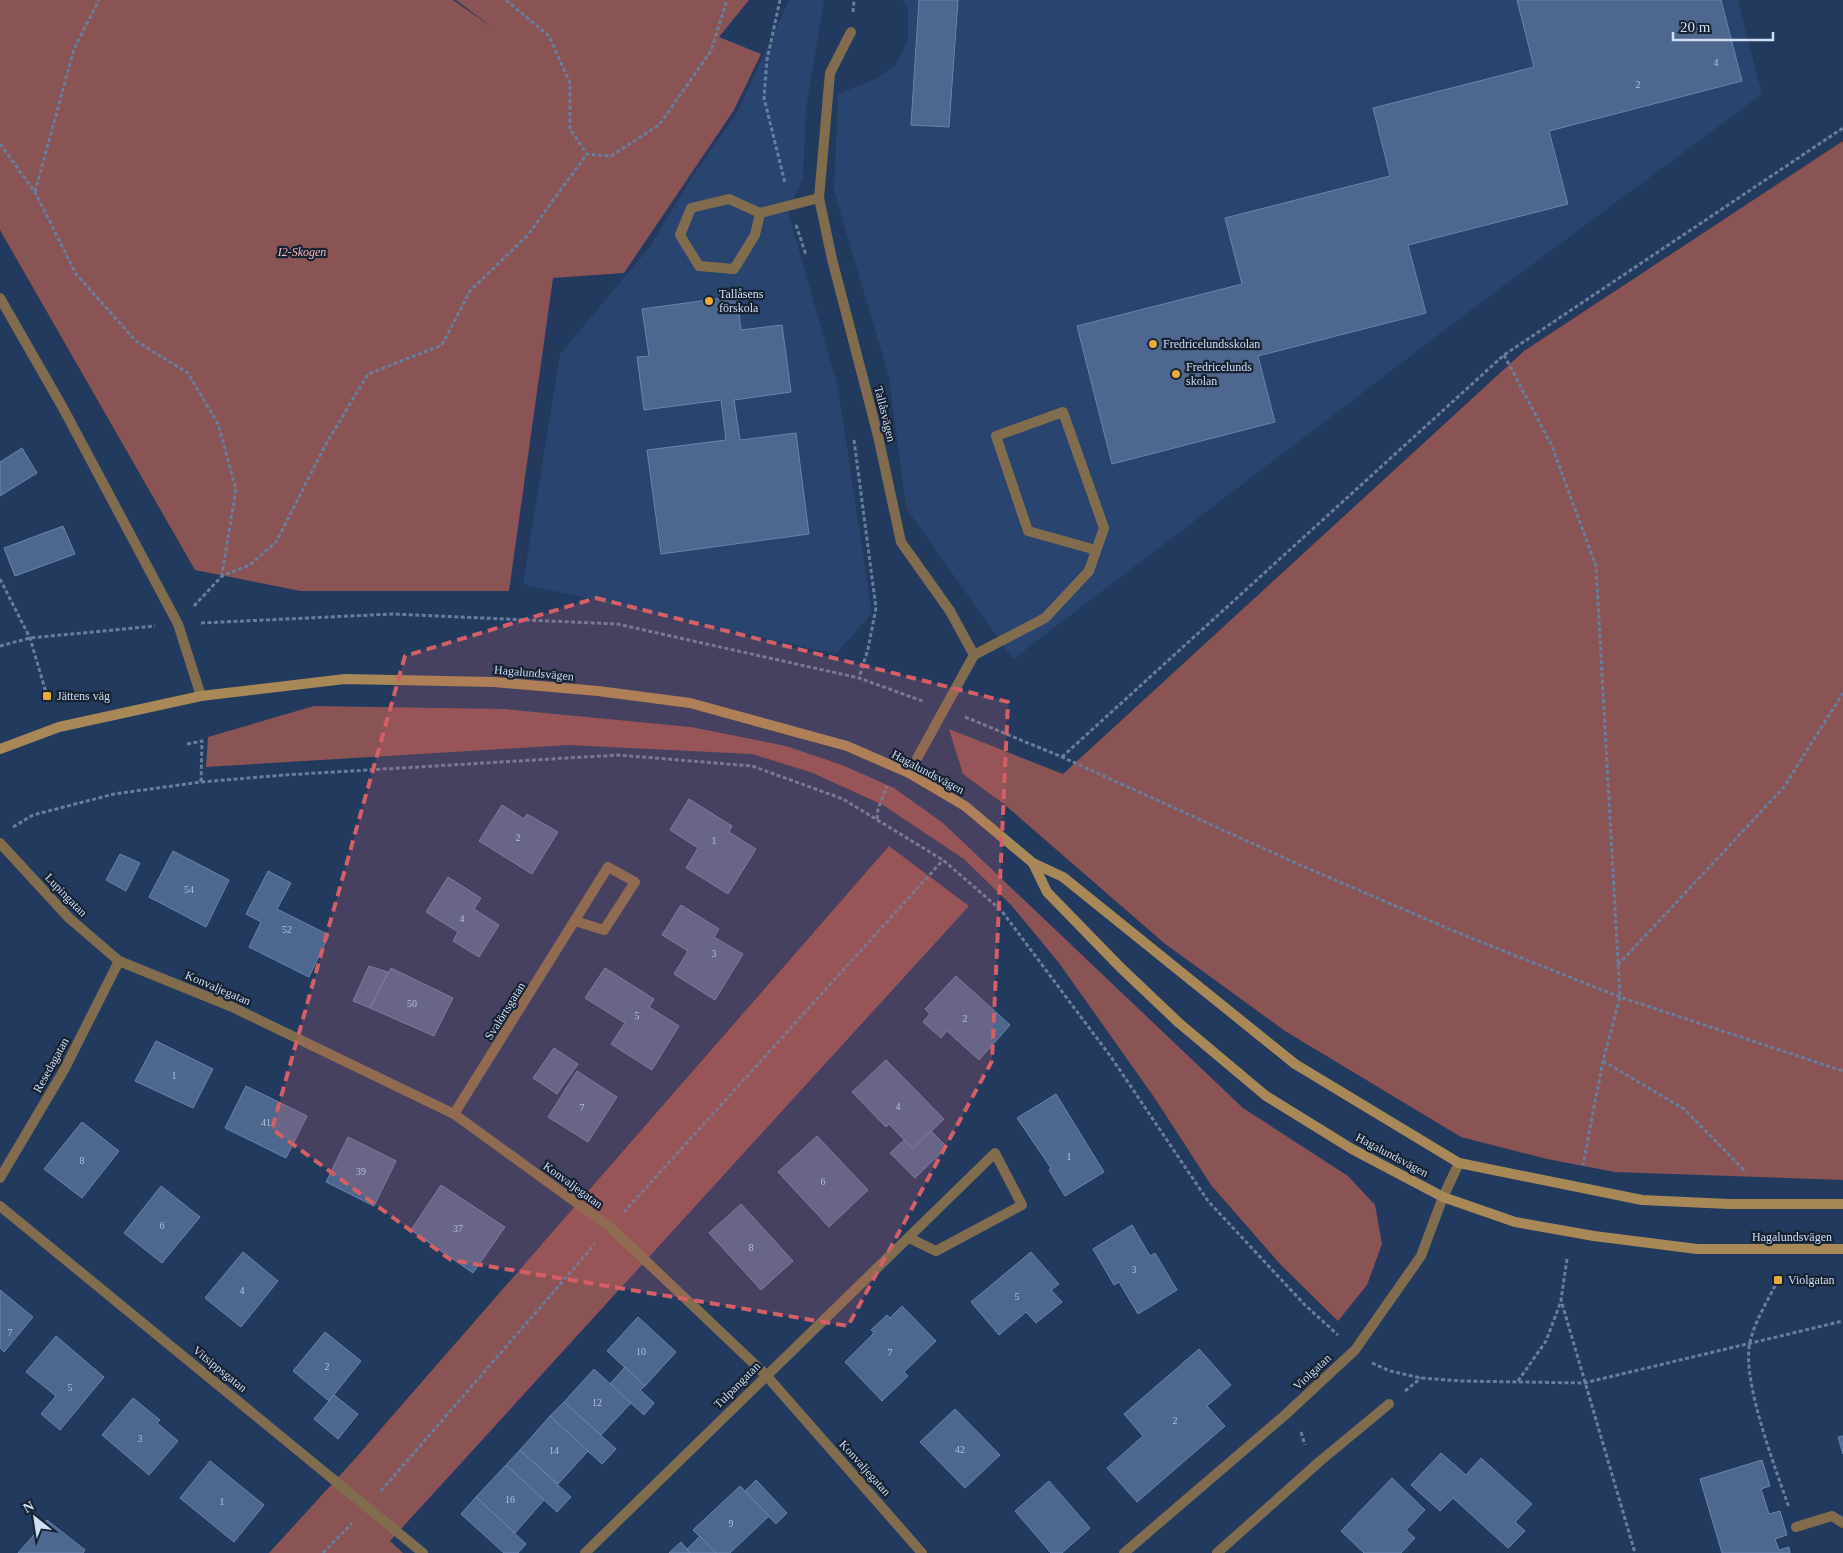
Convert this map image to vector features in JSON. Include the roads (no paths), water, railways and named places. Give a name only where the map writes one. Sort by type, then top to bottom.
[{"type":"street","name":"Tallåsvägen","points":[[850,32],[830,73],[819,198],[832,259],[878,436],[901,542],[950,611],[974,655]]},
{"type":"street","points":[[760,214],[755,235],[734,270],[699,266],[680,235],[691,208],[729,199],[760,214],[819,198]]},
{"type":"street","points":[[0,298],[63,408],[178,624],[201,696]]},
{"type":"street","points":[[909,773],[974,655],[1045,618],[1089,571],[1104,528],[1064,412],[996,436],[1028,531],[1096,550]]},
{"type":"street","name":"Hagalundsvägen","points":[[0,749],[59,727],[201,696],[345,679],[494,682],[598,690],[690,703],[846,746],[909,773],[965,806],[1033,863],[1063,877],[1295,1064],[1459,1163],[1642,1200],[1729,1204],[1843,1204]]},
{"type":"street","name":"Lupingatan","points":[[0,843],[69,918],[119,961]]},
{"type":"street","name":"Hagalundsvägen","points":[[1033,863],[1047,892],[1120,967],[1179,1023],[1266,1096],[1352,1149],[1443,1197],[1515,1222],[1604,1237],[1697,1249],[1843,1250]]},
{"type":"street","name":"Svalörtsgatan","points":[[454,1114],[608,867],[635,882],[604,930],[575,921]]},
{"type":"street","name":"Konvaljegatan","points":[[119,961],[230,1006],[454,1114],[610,1227],[765,1374],[922,1553]]},
{"type":"street","name":"Resedagatan","points":[[0,1178],[64,1070],[119,961]]},
{"type":"street","name":"Tulpangatan","points":[[585,1553],[765,1374],[909,1238],[994,1153],[1022,1205],[936,1250],[909,1238]]},
{"type":"street","name":"Violgatan","points":[[1124,1553],[1285,1415],[1355,1350],[1421,1256],[1443,1197],[1459,1163]]},
{"type":"street","name":"Vitsippsgatan","points":[[0,1206],[423,1553]]},
{"type":"street","points":[[1217,1553],[1318,1462],[1389,1404]]},
{"type":"street","points":[[1796,1528],[1832,1516],[1843,1523]]},
{"type":"place","name":"Tallåsens förskola","points":[[709,301]]},
{"type":"place","name":"Fredricelundsskolan","points":[[1153,344]]},
{"type":"place","name":"Fredricelunds skolan","points":[[1176,374]]},
{"type":"place","name":"Jättens väg","points":[[47,696]]},
{"type":"place","name":"Violgatan","points":[[1778,1280]]},
{"type":"park label","name":"I2-Skogen","points":[[302,252]]}]
